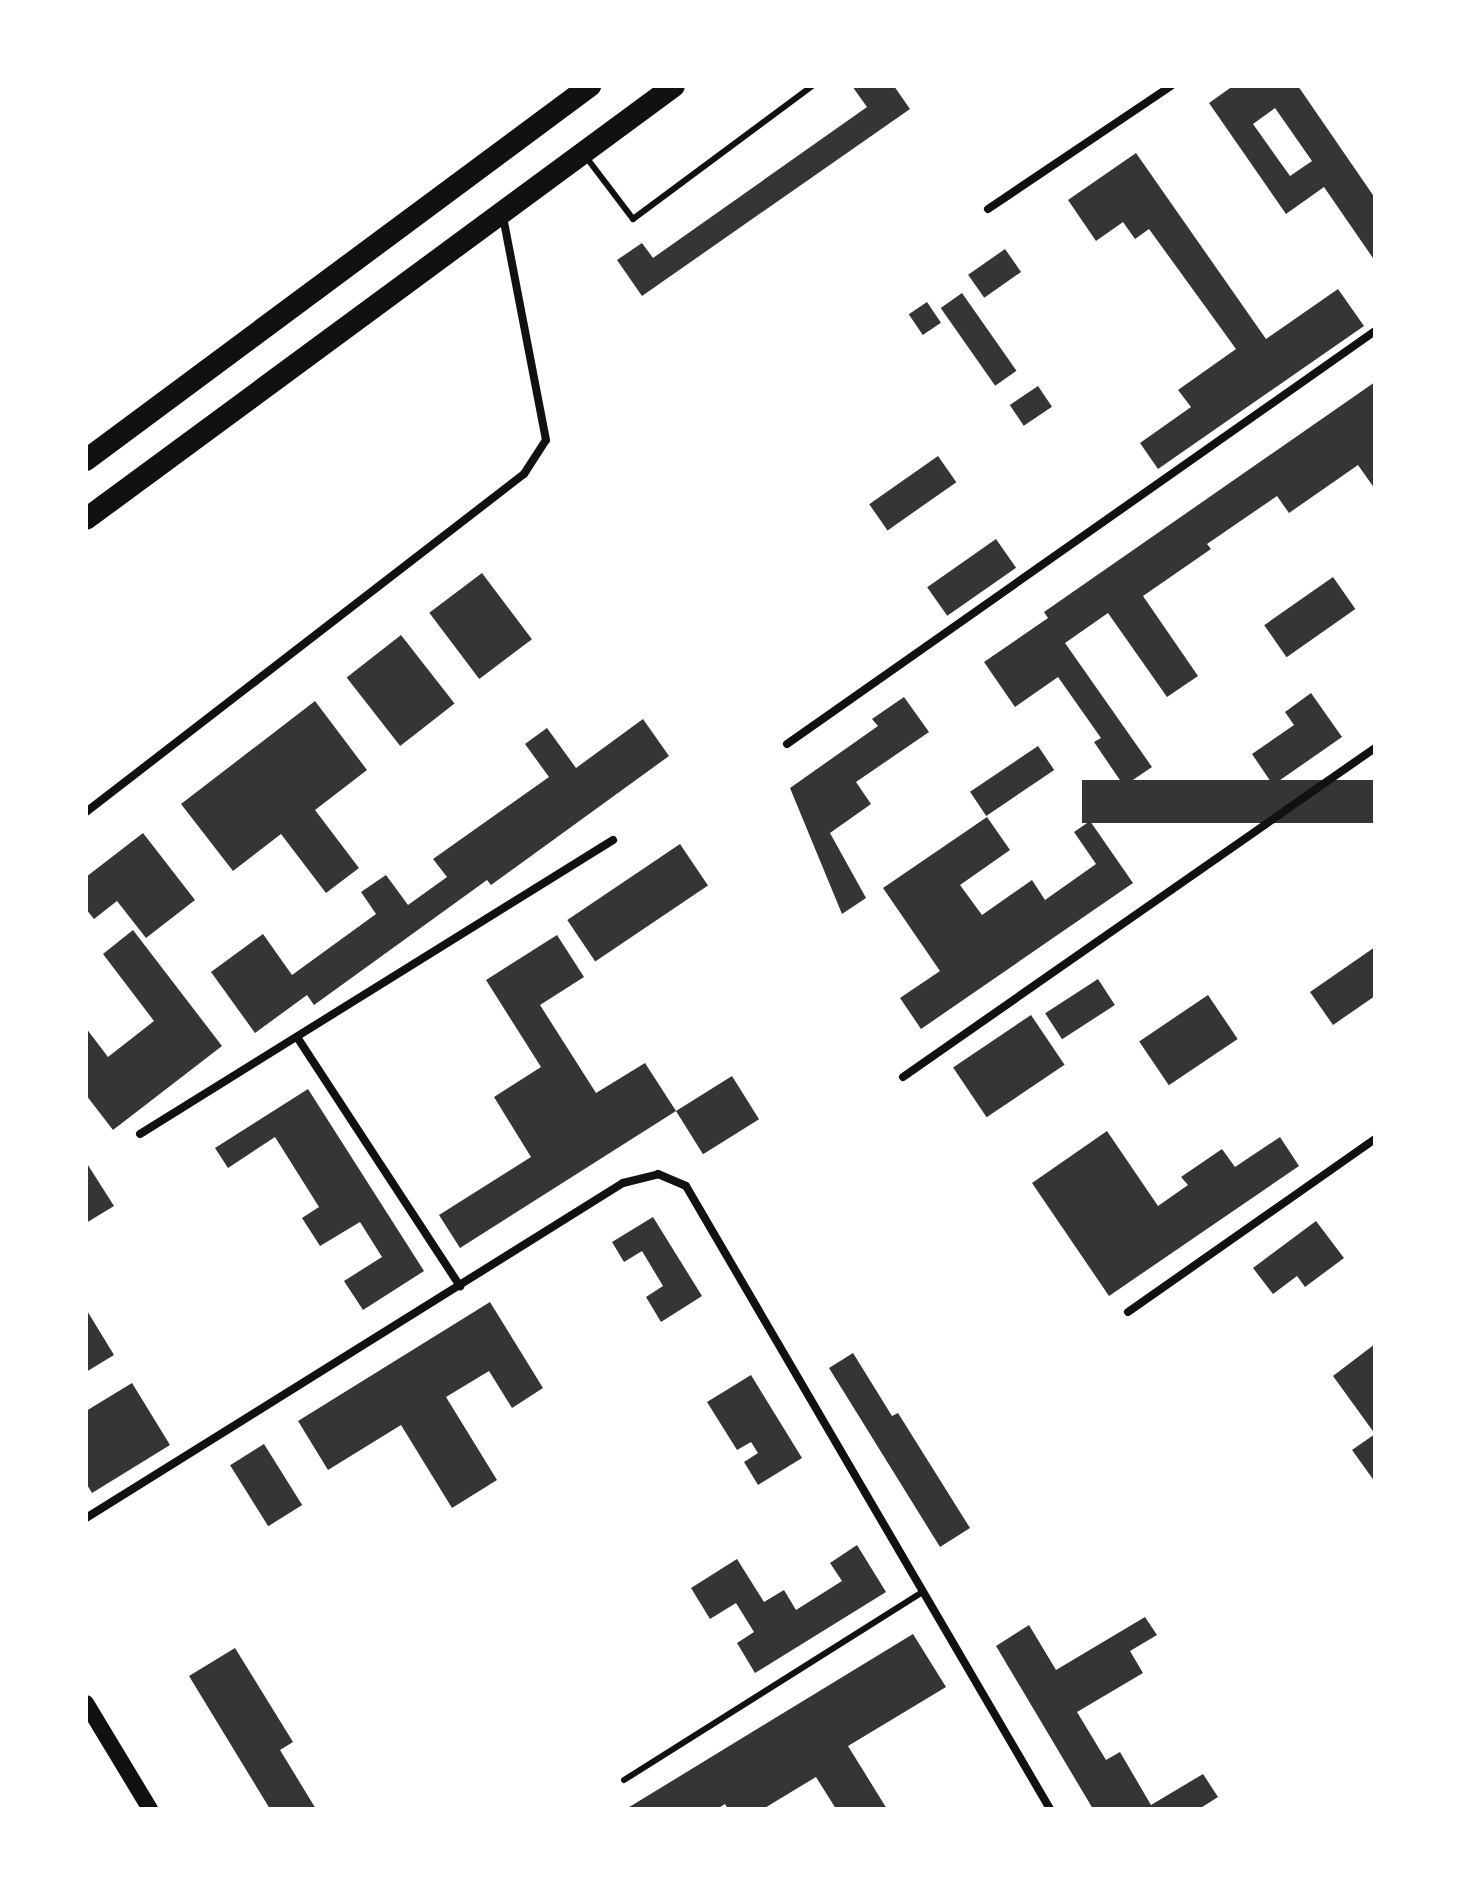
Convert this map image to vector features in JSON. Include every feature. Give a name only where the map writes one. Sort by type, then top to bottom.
[{"type":"highway","points":[[86,519],[674,86]]},
{"type":"highway","points":[[86,460],[583,88]]},
{"type":"main road","points":[[86,1703],[150,1809]]},
{"type":"street","points":[[988,209],[1171,86]]},
{"type":"street","points":[[86,812],[524,474],[546,440],[502,212]]},
{"type":"street","points":[[787,744],[1375,331]]},
{"type":"street","points":[[903,1077],[1375,748]]},
{"type":"street","points":[[140,1134],[613,840]]},
{"type":"street","points":[[297,1037],[460,1286]]},
{"type":"street","points":[[1128,1312],[1375,1139]]},
{"type":"street","points":[[86,1518],[623,1183],[658,1174],[686,1186],[1050,1809]]},
{"type":"lane","points":[[583,153],[633,219],[812,86]]},
{"type":"lane","points":[[624,1780],[923,1592]]},
{"type":"building","points":[[852,86],[894,86],[910,109],[642,296],[617,260],[642,243],[653,258],[867,107]]},
{"type":"building","points":[[1233,86],[1298,86],[1375,198],[1375,261],[1324,187],[1286,214],[1209,103]],"holes":[[[1275,108],[1312,161],[1290,176],[1253,124]]]},
{"type":"building","points":[[1136,153],[1266,339],[1338,289],[1364,326],[1158,469],[1140,443],[1191,407],[1178,390],[1236,349],[1149,229],[1135,239],[1123,222],[1096,241],[1068,200]]},
{"type":"building","points":[[1005,249],[1021,272],[984,298],[968,275]]},
{"type":"building","points":[[962,293],[1016,371],[995,386],[941,308]]},
{"type":"building","points":[[927,302],[941,323],[923,335],[909,314]]},
{"type":"building","points":[[1375,382],[1375,489],[1358,465],[1289,513],[1277,496],[1207,544],[1211,549],[1143,596],[1198,676],[1167,697],[1108,613],[1065,643],[1152,767],[1124,786],[1094,742],[1101,738],[1058,677],[1015,707],[984,662],[1048,618],[1044,612]]},
{"type":"building","points":[[1038,386],[1052,407],[1024,426],[1010,405]]},
{"type":"building","points":[[938,456],[956,482],[888,530],[869,504]]},
{"type":"building","points":[[996,539],[1016,568],[947,616],[927,587]]},
{"type":"building","points":[[482,573],[532,639],[479,679],[429,613]]},
{"type":"building","points":[[1333,577],[1355,609],[1287,657],[1264,625]]},
{"type":"building","points":[[401,635],[455,704],[400,746],[347,677]]},
{"type":"building","points":[[1311,693],[1342,737],[1273,785],[1252,754],[1294,725],[1285,712]]},
{"type":"building","points":[[904,697],[929,732],[856,782],[871,804],[830,833],[866,898],[842,914],[790,788],[878,726],[872,719]]},
{"type":"building","points":[[315,701],[367,770],[315,810],[359,868],[326,893],[281,834],[233,871],[181,804]]},
{"type":"building","points":[[643,719],[669,756],[491,885],[487,880],[314,1005],[307,995],[255,1033],[211,972],[263,934],[292,975],[376,914],[361,892],[386,875],[408,905],[447,877],[433,859],[549,777],[525,744],[547,728],[576,768]]},
{"type":"building","points":[[1038,746],[1054,770],[986,816],[970,792]]},
{"type":"building","points":[[1082,780],[1375,780],[1375,823],[1082,823]]},
{"type":"building","points":[[987,817],[1010,850],[960,885],[982,915],[1032,880],[1045,900],[1096,864],[1074,832],[1090,821],[1133,883],[921,1029],[900,998],[940,971],[883,888]]},
{"type":"building","points":[[143,833],[195,900],[146,938],[117,901],[94,919],[86,909],[86,877]]},
{"type":"building","points":[[680,844],[708,885],[595,962],[567,920]]},
{"type":"building","points":[[133,930],[222,1046],[113,1130],[86,1095],[86,1028],[108,1057],[154,1021],[103,954]]},
{"type":"building","points":[[557,935],[584,977],[540,1005],[596,1093],[645,1063],[676,1111],[460,1248],[439,1215],[531,1157],[494,1097],[541,1067],[486,980]]},
{"type":"building","points":[[1375,947],[1375,996],[1333,1025],[1310,992]]},
{"type":"building","points":[[1098,979],[1115,1005],[1062,1039],[1045,1013]]},
{"type":"building","points":[[1208,995],[1238,1039],[1169,1085],[1139,1041]]},
{"type":"building","points":[[1031,1015],[1065,1065],[987,1117],[953,1068]]},
{"type":"building","points":[[732,1076],[759,1119],[703,1154],[676,1111]]},
{"type":"building","points":[[308,1089],[424,1271],[363,1310],[344,1281],[382,1257],[360,1222],[320,1246],[302,1218],[319,1207],[275,1137],[228,1168],[215,1148]]},
{"type":"building","points":[[1107,1131],[1158,1206],[1188,1185],[1181,1177],[1222,1149],[1235,1167],[1280,1137],[1299,1166],[1109,1296],[1032,1183]]},
{"type":"building","points":[[86,1162],[114,1206],[86,1223]]},
{"type":"building","points":[[653,1217],[702,1296],[661,1322],[646,1297],[663,1286],[642,1251],[624,1262],[612,1242]]},
{"type":"building","points":[[1316,1221],[1344,1258],[1305,1287],[1297,1276],[1273,1294],[1253,1268]]},
{"type":"building","points":[[490,1302],[543,1388],[512,1408],[489,1371],[446,1397],[497,1480],[452,1508],[401,1425],[328,1470],[298,1421]]},
{"type":"building","points":[[86,1309],[114,1355],[86,1372]]},
{"type":"building","points":[[1375,1344],[1375,1434],[1333,1376]]},
{"type":"building","points":[[853,1353],[892,1416],[898,1413],[970,1528],[940,1547],[829,1368]]},
{"type":"building","points":[[751,1375],[802,1458],[758,1485],[744,1462],[758,1453],[751,1442],[737,1450],[707,1402]]},
{"type":"building","points":[[132,1383],[170,1445],[92,1493],[86,1483],[86,1411]]},
{"type":"building","points":[[1375,1434],[1375,1482],[1352,1450]]},
{"type":"building","points":[[264,1444],[302,1505],[268,1526],[230,1465]]},
{"type":"building","points":[[857,1545],[886,1592],[755,1673],[737,1643],[754,1632],[736,1603],[710,1619],[691,1588],[737,1559],[764,1602],[784,1590],[796,1610],[842,1581],[830,1563]]},
{"type":"building","points":[[1145,1617],[1157,1635],[1130,1651],[1143,1673],[1077,1712],[1106,1760],[1120,1752],[1151,1805],[1203,1774],[1218,1797],[1199,1809],[1093,1809],[996,1646],[1029,1625],[1056,1670]]},
{"type":"building","points":[[913,1634],[946,1687],[848,1746],[887,1809],[836,1809],[816,1777],[763,1809],[728,1809],[725,1804],[717,1809],[626,1809]]},
{"type":"building","points":[[235,1648],[293,1742],[280,1750],[316,1809],[270,1809],[189,1676]]}]
